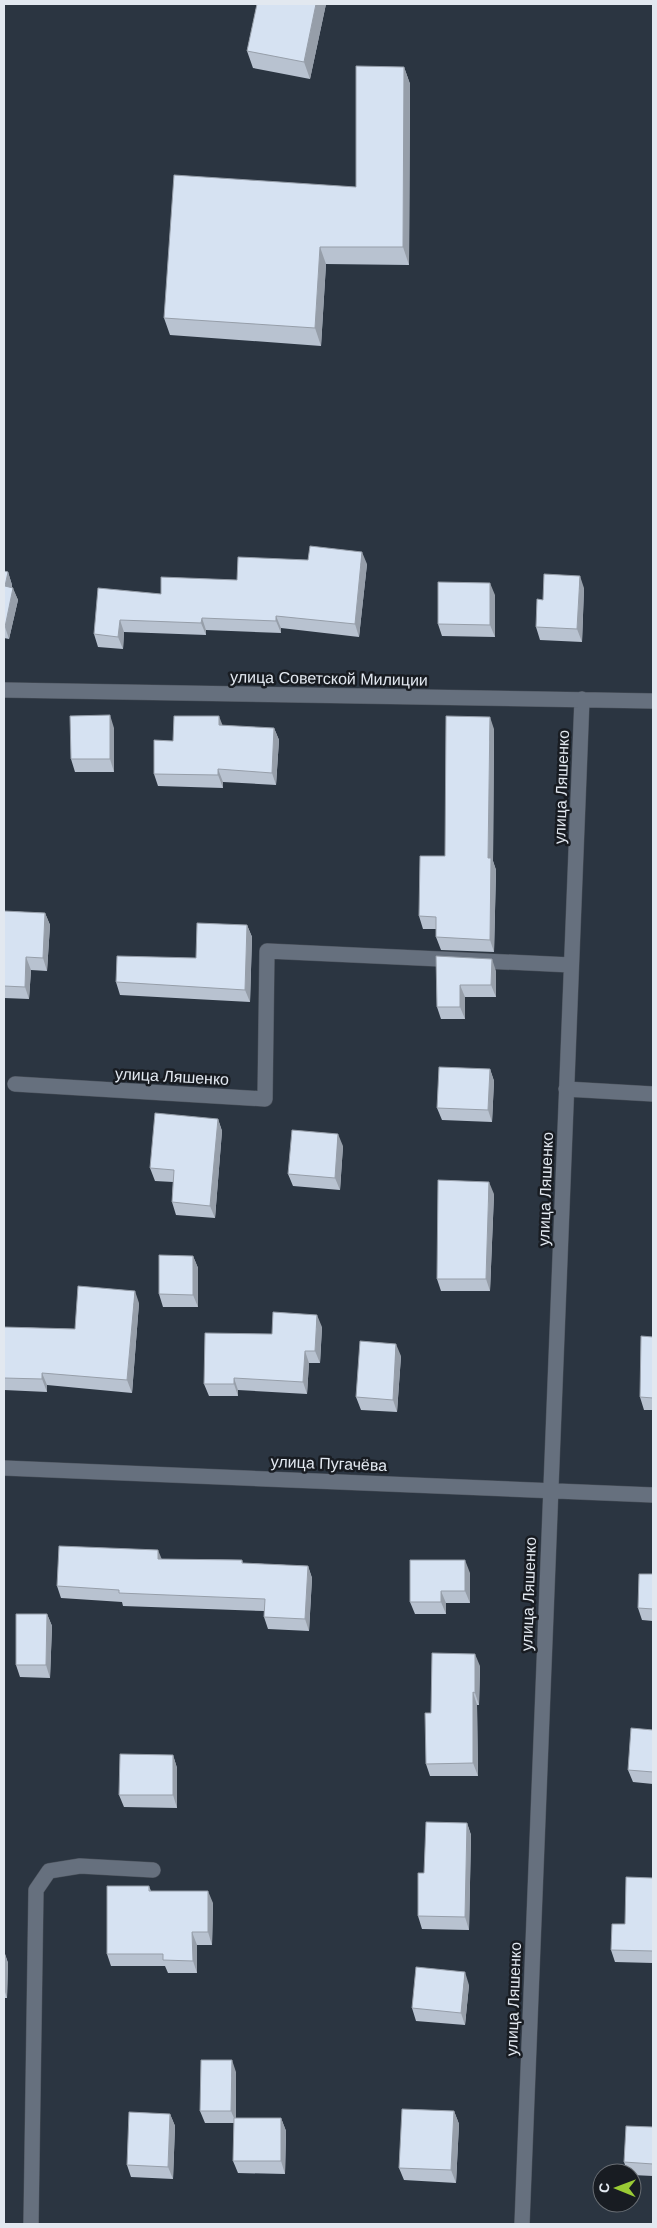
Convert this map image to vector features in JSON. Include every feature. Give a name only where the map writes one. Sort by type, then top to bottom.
[{"type":"street","name":"улица Советской Милиции","points":[[4,690],[653,701]]},
{"type":"street","name":"улица Ляшенко","points":[[522,2224],[582,699]]},
{"type":"street","name":"улица Ляшенко","points":[[16,1084],[265,1099],[267,952],[571,965]]},
{"type":"street","points":[[566,1089],[653,1094]]},
{"type":"street","name":"улица Пугачёва","points":[[4,1468],[550,1489],[653,1495]]},
{"type":"street","points":[[31,2224],[36,1890],[49,1871],[80,1866],[153,1870]]},
{"type":"building","points":[[257,4],[316,4],[304,62],[247,51]]},
{"type":"building","points":[[356,66],[404,67],[403,247],[320,247],[315,328],[164,318],[174,175],[356,187]]},
{"type":"building","points":[[310,546],[362,552],[355,624],[276,616],[276,621],[202,618],[201,623],[120,620],[118,637],[94,634],[98,588],[161,594],[161,577],[237,580],[238,557],[308,560]]},
{"type":"building","points":[[4,571],[8,572],[5,586],[13,588],[5,627],[4,627]]},
{"type":"building","points":[[544,574],[580,576],[577,629],[536,627],[537,599],[543,600]]},
{"type":"building","points":[[438,582],[490,583],[490,625],[438,624]]},
{"type":"building","points":[[110,715],[110,759],[71,759],[70,716]]},
{"type":"building","points":[[174,716],[219,716],[219,725],[274,728],[272,773],[218,769],[218,775],[154,774],[154,740],[173,741]]},
{"type":"building","points":[[446,716],[490,717],[488,858],[491,858],[490,940],[436,937],[436,917],[419,916],[420,856],[445,856]]},
{"type":"building","points":[[4,911],[45,913],[43,958],[26,957],[25,987],[4,986]]},
{"type":"building","points":[[197,923],[247,925],[245,990],[116,982],[117,956],[196,958]]},
{"type":"building","points":[[436,956],[492,959],[491,985],[460,985],[460,1007],[437,1007]]},
{"type":"building","points":[[439,1067],[490,1069],[488,1110],[437,1108]]},
{"type":"building","points":[[155,1113],[218,1119],[210,1206],[172,1202],[174,1170],[150,1168]]},
{"type":"building","points":[[292,1130],[338,1134],[335,1178],[288,1174]]},
{"type":"building","points":[[438,1180],[489,1182],[486,1279],[437,1279]]},
{"type":"building","points":[[159,1255],[193,1256],[193,1295],[159,1294]]},
{"type":"building","points":[[78,1286],[135,1291],[127,1380],[42,1373],[42,1379],[4,1378],[4,1327],[75,1329]]},
{"type":"building","points":[[273,1312],[317,1315],[315,1351],[305,1351],[303,1382],[234,1378],[234,1384],[204,1384],[205,1333],[272,1334]]},
{"type":"building","points":[[641,1336],[653,1337],[653,1398],[640,1397]]},
{"type":"building","points":[[360,1341],[396,1344],[393,1400],[356,1397]]},
{"type":"building","points":[[59,1546],[158,1550],[158,1559],[242,1560],[242,1563],[308,1566],[305,1619],[264,1617],[265,1599],[119,1593],[119,1590],[57,1586]]},
{"type":"building","points":[[410,1560],[465,1560],[465,1591],[441,1591],[441,1602],[410,1602]]},
{"type":"building","points":[[639,1574],[653,1574],[653,1609],[638,1608]]},
{"type":"building","points":[[16,1614],[47,1614],[46,1665],[16,1665]]},
{"type":"building","points":[[432,1653],[475,1654],[473,1763],[426,1764],[425,1713],[431,1713]]},
{"type":"building","points":[[631,1728],[653,1730],[653,1772],[628,1770]]},
{"type":"building","points":[[120,1754],[173,1755],[173,1795],[119,1795]]},
{"type":"building","points":[[426,1822],[467,1823],[465,1917],[418,1916],[418,1873],[424,1873]]},
{"type":"building","points":[[626,1877],[653,1878],[653,1951],[611,1950],[612,1924],[625,1924]]},
{"type":"building","points":[[107,1886],[149,1886],[149,1891],[208,1891],[208,1932],[192,1932],[193,1961],[163,1960],[163,1954],[107,1954]]},
{"type":"building","points":[[416,1967],[465,1972],[461,2013],[412,2008]]},
{"type":"building","points":[[201,2060],[232,2060],[231,2111],[200,2111]]},
{"type":"building","points":[[402,2109],[454,2111],[451,2170],[399,2168]]},
{"type":"building","points":[[129,2112],[170,2114],[168,2167],[127,2165]]},
{"type":"building","points":[[234,2118],[281,2118],[281,2161],[233,2161]]},
{"type":"building","points":[[626,2126],[653,2127],[653,2164],[624,2162]]}]
